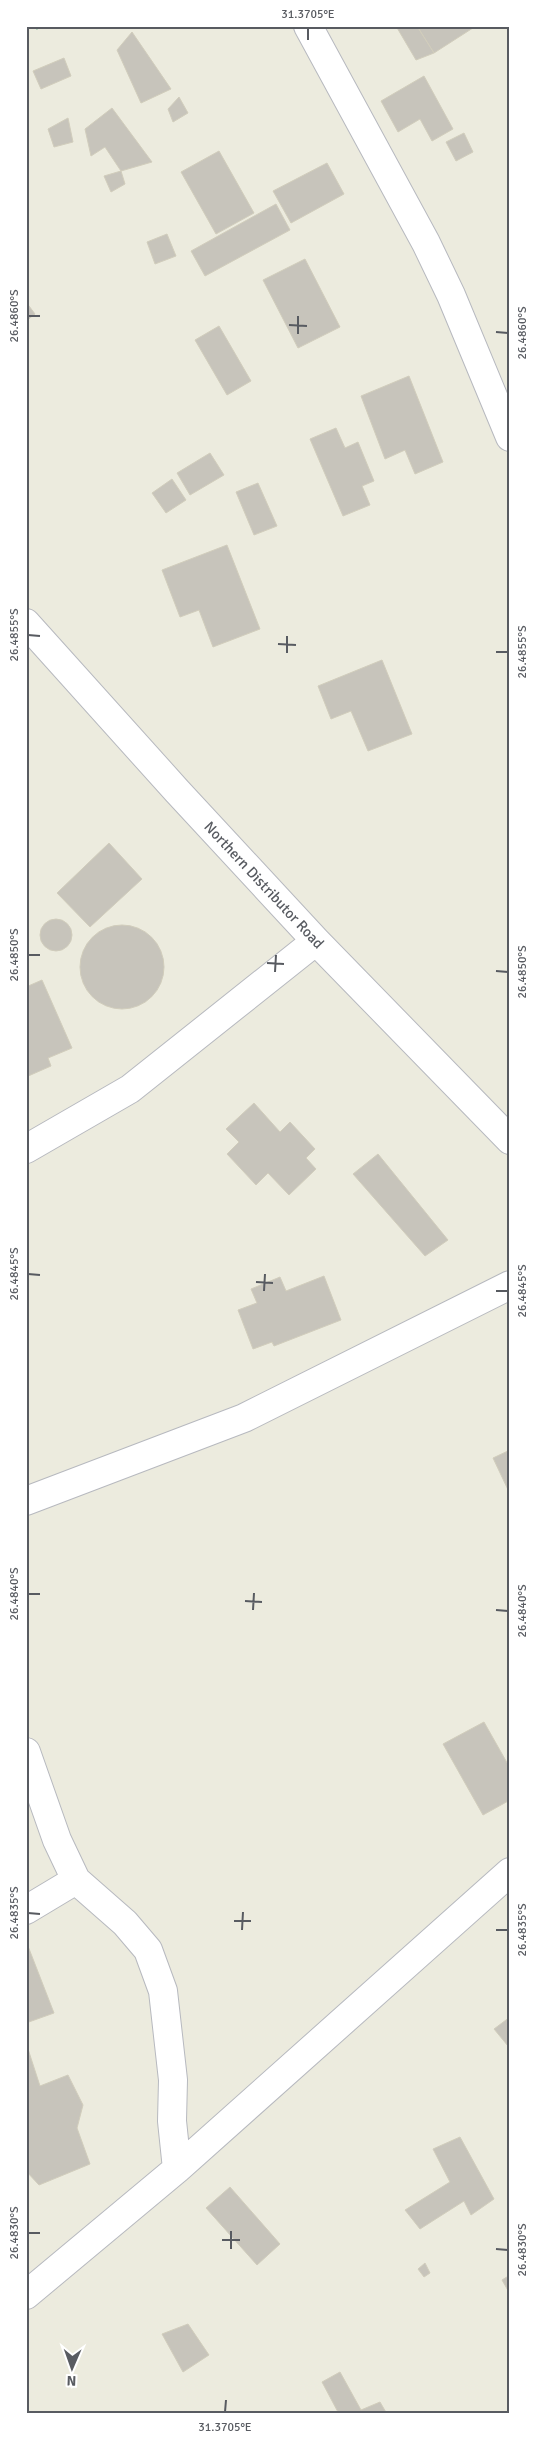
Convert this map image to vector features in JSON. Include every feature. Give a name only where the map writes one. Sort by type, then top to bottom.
[{"type":"street","points":[[308,26],[351,103],[374,151],[426,243],[451,295],[510,437]]},
{"type":"street","name":"Northern Distributor Road","points":[[26,623],[177,791],[316,941],[510,1140]]},
{"type":"street","points":[[26,1149],[130,1089],[316,941]]},
{"type":"street","points":[[26,1501],[244,1418],[510,1286]]},
{"type":"street","points":[[26,1752],[57,1840],[76,1880],[109,1908],[148,1950],[160,1983],[174,2080],[172,2121],[177,2169]]},
{"type":"street","points":[[26,2295],[177,2169],[510,1872]]},
{"type":"street","points":[[26,1910],[76,1880]]},
{"type":"building","points":[[396,26],[417,26],[434,53],[416,60]]},
{"type":"building","points":[[417,26],[476,26],[434,53]]},
{"type":"building","points":[[132,32],[171,89],[141,103],[117,50]]},
{"type":"building","points":[[64,58],[71,76],[41,89],[33,71]]},
{"type":"building","points":[[424,76],[453,129],[432,141],[420,119],[398,132],[381,101]]},
{"type":"building","points":[[179,97],[188,113],[173,122],[168,109]]},
{"type":"building","points":[[112,108],[152,162],[121,171],[105,147],[91,156],[85,129]]},
{"type":"building","points":[[68,118],[73,142],[54,147],[48,129]]},
{"type":"building","points":[[464,133],[473,152],[456,161],[446,142]]},
{"type":"building","points":[[219,151],[254,213],[216,234],[181,172]]},
{"type":"building","points":[[327,163],[344,194],[291,223],[273,191]]},
{"type":"building","points":[[121,171],[125,184],[111,192],[104,176]]},
{"type":"building","points":[[276,204],[290,230],[205,276],[191,251]]},
{"type":"building","points":[[167,234],[176,256],[155,264],[147,242]]},
{"type":"building","points":[[305,259],[340,327],[298,348],[263,280]]},
{"type":"building","points":[[26,302],[35,314],[26,321]]},
{"type":"building","points":[[219,326],[251,381],[227,395],[195,340]]},
{"type":"building","points":[[409,376],[443,462],[415,474],[405,450],[385,459],[361,396]]},
{"type":"building","points":[[336,428],[345,448],[358,442],[374,481],[362,486],[370,505],[343,516],[310,439]]},
{"type":"building","points":[[210,453],[224,475],[190,495],[177,473]]},
{"type":"building","points":[[172,479],[186,500],[166,513],[152,493]]},
{"type":"building","points":[[258,483],[277,526],[254,535],[236,492]]},
{"type":"building","points":[[227,545],[260,629],[213,647],[199,610],[180,617],[162,570]]},
{"type":"building","points":[[382,660],[412,734],[368,751],[351,711],[331,719],[318,686]]},
{"type":"building","points":[[109,843],[142,879],[90,927],[57,893]]},
{"type":"building","points":[[56,919],[67,924],[72,935],[67,946],[56,951],[45,946],[40,935],[45,924]]},
{"type":"building","points":[[122,925],[138,928],[152,937],[161,951],[164,967],[161,983],[152,997],[138,1006],[122,1009],[106,1006],[92,997],[83,983],[80,967],[83,951],[92,937],[106,928]]},
{"type":"building","points":[[42,980],[72,1048],[48,1058],[51,1066],[26,1077],[26,987]]},
{"type":"building","points":[[254,1103],[280,1132],[290,1122],[315,1149],[306,1158],[316,1169],[289,1195],[268,1173],[256,1185],[227,1154],[239,1142],[226,1129]]},
{"type":"building","points":[[378,1154],[448,1240],[425,1256],[353,1174]]},
{"type":"building","points":[[324,1276],[341,1320],[274,1346],[272,1342],[253,1349],[238,1310],[257,1303],[251,1289],[280,1277],[286,1291]]},
{"type":"building","points":[[510,1450],[510,1494],[493,1458]]},
{"type":"building","points":[[484,1722],[510,1768],[510,1800],[483,1815],[443,1744]]},
{"type":"building","points":[[26,1941],[54,2013],[26,2023]]},
{"type":"building","points":[[510,2017],[510,2045],[508,2046],[494,2029]]},
{"type":"building","points":[[28,2049],[40,2086],[68,2075],[83,2105],[77,2128],[90,2164],[39,2185],[26,2171],[26,2050]]},
{"type":"building","points":[[460,2137],[494,2199],[471,2215],[464,2201],[420,2229],[405,2210],[450,2182],[433,2149]]},
{"type":"building","points":[[230,2187],[280,2244],[257,2265],[206,2208]]},
{"type":"building","points":[[425,2263],[430,2273],[424,2277],[418,2269]]},
{"type":"building","points":[[510,2275],[510,2294],[502,2280]]},
{"type":"building","points":[[188,2324],[209,2355],[183,2372],[162,2334]]},
{"type":"building","points":[[340,2372],[361,2410],[380,2402],[387,2414],[339,2414],[322,2382]]}]
